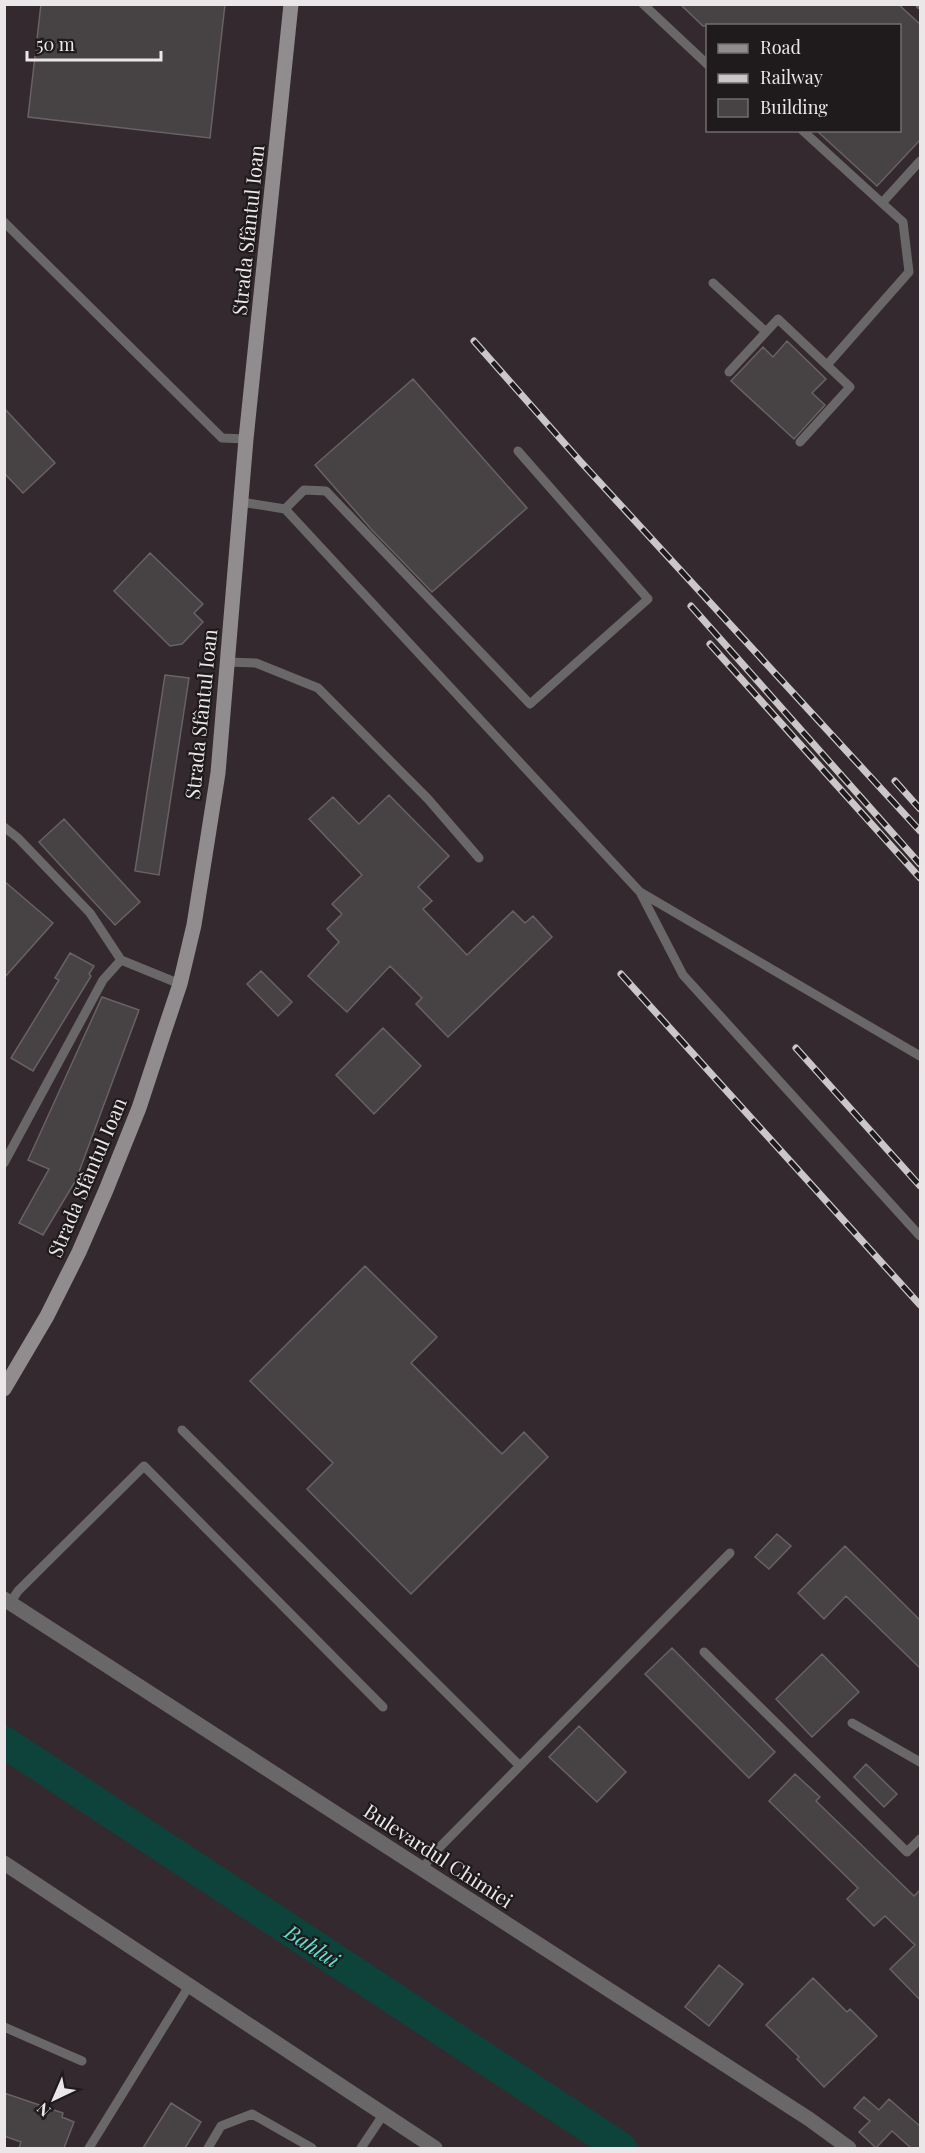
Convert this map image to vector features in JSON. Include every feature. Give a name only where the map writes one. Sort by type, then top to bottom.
[{"type":"main road","name":"Strada Sfântul Ioan","points":[[4,1389],[47,1316],[79,1252],[139,1108],[180,984],[194,926],[218,773],[246,440],[291,4]]},
{"type":"street","name":"Bulevardul Chimiei","points":[[7,1601],[809,2119],[849,2148]]},
{"type":"street","points":[[4,1863],[435,2148]]},
{"type":"lane","points":[[643,4],[706,62]]},
{"type":"lane","points":[[804,132],[903,222],[909,272],[827,365]]},
{"type":"lane","points":[[882,203],[921,161]]},
{"type":"lane","points":[[4,222],[222,438],[246,440]]},
{"type":"lane","points":[[713,284],[766,332]]},
{"type":"lane","points":[[729,372],[778,319],[850,387],[800,442]]},
{"type":"lane","points":[[285,509],[304,490],[326,491],[530,704],[648,599],[518,451]]},
{"type":"lane","points":[[241,502],[285,509],[640,892],[682,975],[921,1236]]},
{"type":"lane","points":[[227,662],[256,663],[318,687],[428,799],[479,858]]},
{"type":"lane","points":[[4,827],[18,838],[90,913],[121,960],[180,984]]},
{"type":"lane","points":[[640,892],[921,1056]]},
{"type":"lane","points":[[4,1163],[103,980],[121,960]]},
{"type":"lane","points":[[182,1430],[519,1766]]},
{"type":"lane","points":[[7,1601],[144,1466],[383,1707]]},
{"type":"lane","points":[[423,1869],[431,1856],[730,1553]]},
{"type":"lane","points":[[704,1652],[907,1852],[921,1839]]},
{"type":"lane","points":[[852,1723],[921,1762]]},
{"type":"lane","points":[[88,2148],[189,1986]]},
{"type":"lane","points":[[4,2027],[82,2061]]},
{"type":"lane","points":[[208,2148],[221,2126],[252,2114],[312,2148]]},
{"type":"lane","points":[[361,2148],[383,2115]]},
{"type":"shaded area","points":[[5,5],[920,5],[920,2148],[5,2148]]},
{"type":"building","points":[[41,4],[225,4],[210,138],[28,117]]},
{"type":"building","points":[[680,4],[898,4],[921,25],[921,139],[877,186],[818,132],[901,132],[901,24],[706,24],[703,26]]},
{"type":"building","points":[[787,341],[826,379],[812,393],[825,405],[794,439],[731,381],[763,347],[773,357]]},
{"type":"building","points":[[413,379],[527,508],[432,592],[372,530],[315,465]]},
{"type":"building","points":[[4,408],[55,463],[23,493],[4,473]]},
{"type":"building","points":[[150,553],[203,604],[194,613],[203,622],[182,644],[170,646],[114,591]]},
{"type":"building","points":[[165,675],[189,678],[159,875],[135,871]]},
{"type":"building","points":[[389,795],[449,856],[418,887],[432,901],[423,909],[467,955],[513,911],[525,923],[533,916],[552,937],[448,1037],[416,1004],[422,998],[390,966],[347,1012],[308,976],[339,942],[327,929],[342,914],[332,904],[362,875],[309,819],[333,797],[359,824]]},
{"type":"building","points":[[64,819],[140,902],[115,925],[39,842]]},
{"type":"building","points":[[4,881],[53,923],[4,978]]},
{"type":"building","points":[[70,953],[94,966],[89,974],[91,976],[33,1071],[11,1058],[59,980],[55,978]]},
{"type":"building","points":[[261,971],[292,1002],[278,1016],[247,984]]},
{"type":"building","points":[[102,997],[139,1010],[76,1180],[43,1235],[19,1223],[49,1169],[28,1160]]},
{"type":"building","points":[[383,1028],[421,1066],[374,1114],[336,1075]]},
{"type":"building","points":[[365,1266],[437,1337],[411,1363],[502,1454],[524,1432],[548,1457],[411,1594],[307,1489],[333,1463],[250,1381]]},
{"type":"building","points":[[777,1534],[791,1546],[769,1569],[755,1557]]},
{"type":"building","points":[[845,1546],[921,1621],[921,1669],[846,1596],[824,1619],[798,1593]]},
{"type":"building","points":[[672,1648],[775,1752],[749,1778],[645,1674]]},
{"type":"building","points":[[822,1654],[859,1692],[812,1737],[776,1699]]},
{"type":"building","points":[[579,1726],[626,1772],[597,1802],[549,1757]]},
{"type":"building","points":[[866,1764],[897,1794],[884,1807],[854,1777]]},
{"type":"building","points":[[795,1774],[820,1797],[816,1801],[914,1896],[921,1889],[921,2001],[890,1969],[915,1945],[885,1916],[874,1926],[847,1899],[858,1888],[769,1801]]},
{"type":"building","points":[[719,1965],[743,1984],[709,2026],[685,2007]]},
{"type":"building","points":[[813,1978],[847,2012],[850,2009],[877,2036],[824,2087],[797,2059],[799,2057],[766,2025]]},
{"type":"building","points":[[4,2093],[63,2113],[62,2117],[74,2122],[64,2148],[19,2148],[21,2142],[4,2136]]},
{"type":"building","points":[[864,2097],[879,2110],[889,2099],[921,2127],[921,2148],[911,2148],[892,2131],[876,2148],[859,2132],[870,2121],[854,2108]]},
{"type":"building","points":[[171,2103],[201,2122],[185,2148],[143,2148]]},
{"type":"waterway","name":"Bahlui","points":[[4,1742],[621,2148]]},
{"type":"railway","points":[[474,341],[580,461],[920,831]]},
{"type":"railway","points":[[691,606],[920,864]]},
{"type":"railway","points":[[710,644],[920,878]]},
{"type":"railway","points":[[895,781],[920,809]]},
{"type":"railway","points":[[621,974],[920,1305]]},
{"type":"railway","points":[[796,1048],[920,1186]]}]
